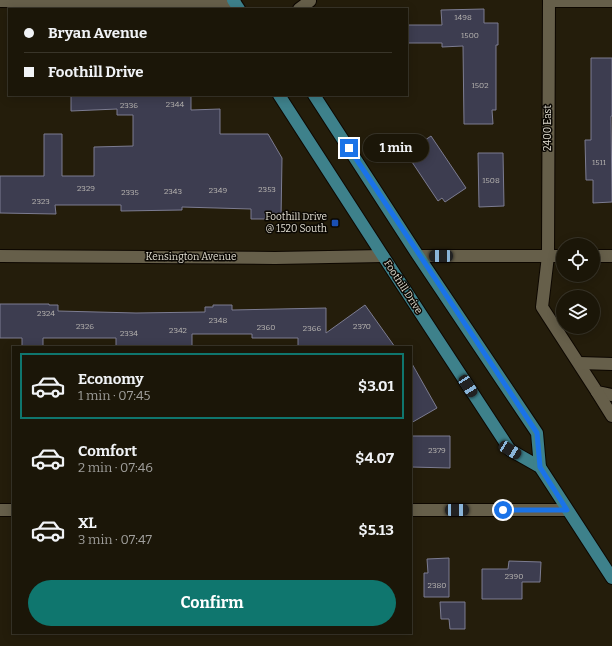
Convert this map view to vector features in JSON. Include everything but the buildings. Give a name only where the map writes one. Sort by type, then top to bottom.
[{"type":"main road","name":"Foothill Drive","points":[[280,96],[510,450],[540,467]]},
{"type":"main road","name":"Foothill Drive","points":[[315,96],[537,433],[540,467],[612,578]]},
{"type":"street","points":[[0,1],[16,0],[236,4]]},
{"type":"street","points":[[300,8],[310,1]]},
{"type":"street","points":[[549,1],[612,1]]},
{"type":"street","name":"2400 East","points":[[549,1],[548,256],[542,307],[612,416]]},
{"type":"street","name":"Kensington Avenue","points":[[0,256],[276,258],[383,256]]},
{"type":"street","points":[[419,256],[556,256]]},
{"type":"street","points":[[600,256],[612,256]]},
{"type":"street","points":[[579,364],[612,364]]},
{"type":"street","points":[[597,392],[612,395]]},
{"type":"street","points":[[0,510],[12,510]]},
{"type":"street","points":[[412,510],[567,510]]},
{"type":"place","name":"Foothill Drive @ 1520 South","points":[[335,223]]},
{"type":"route","points":[[349,148],[537,433],[540,467],[567,510],[503,510]]}]
